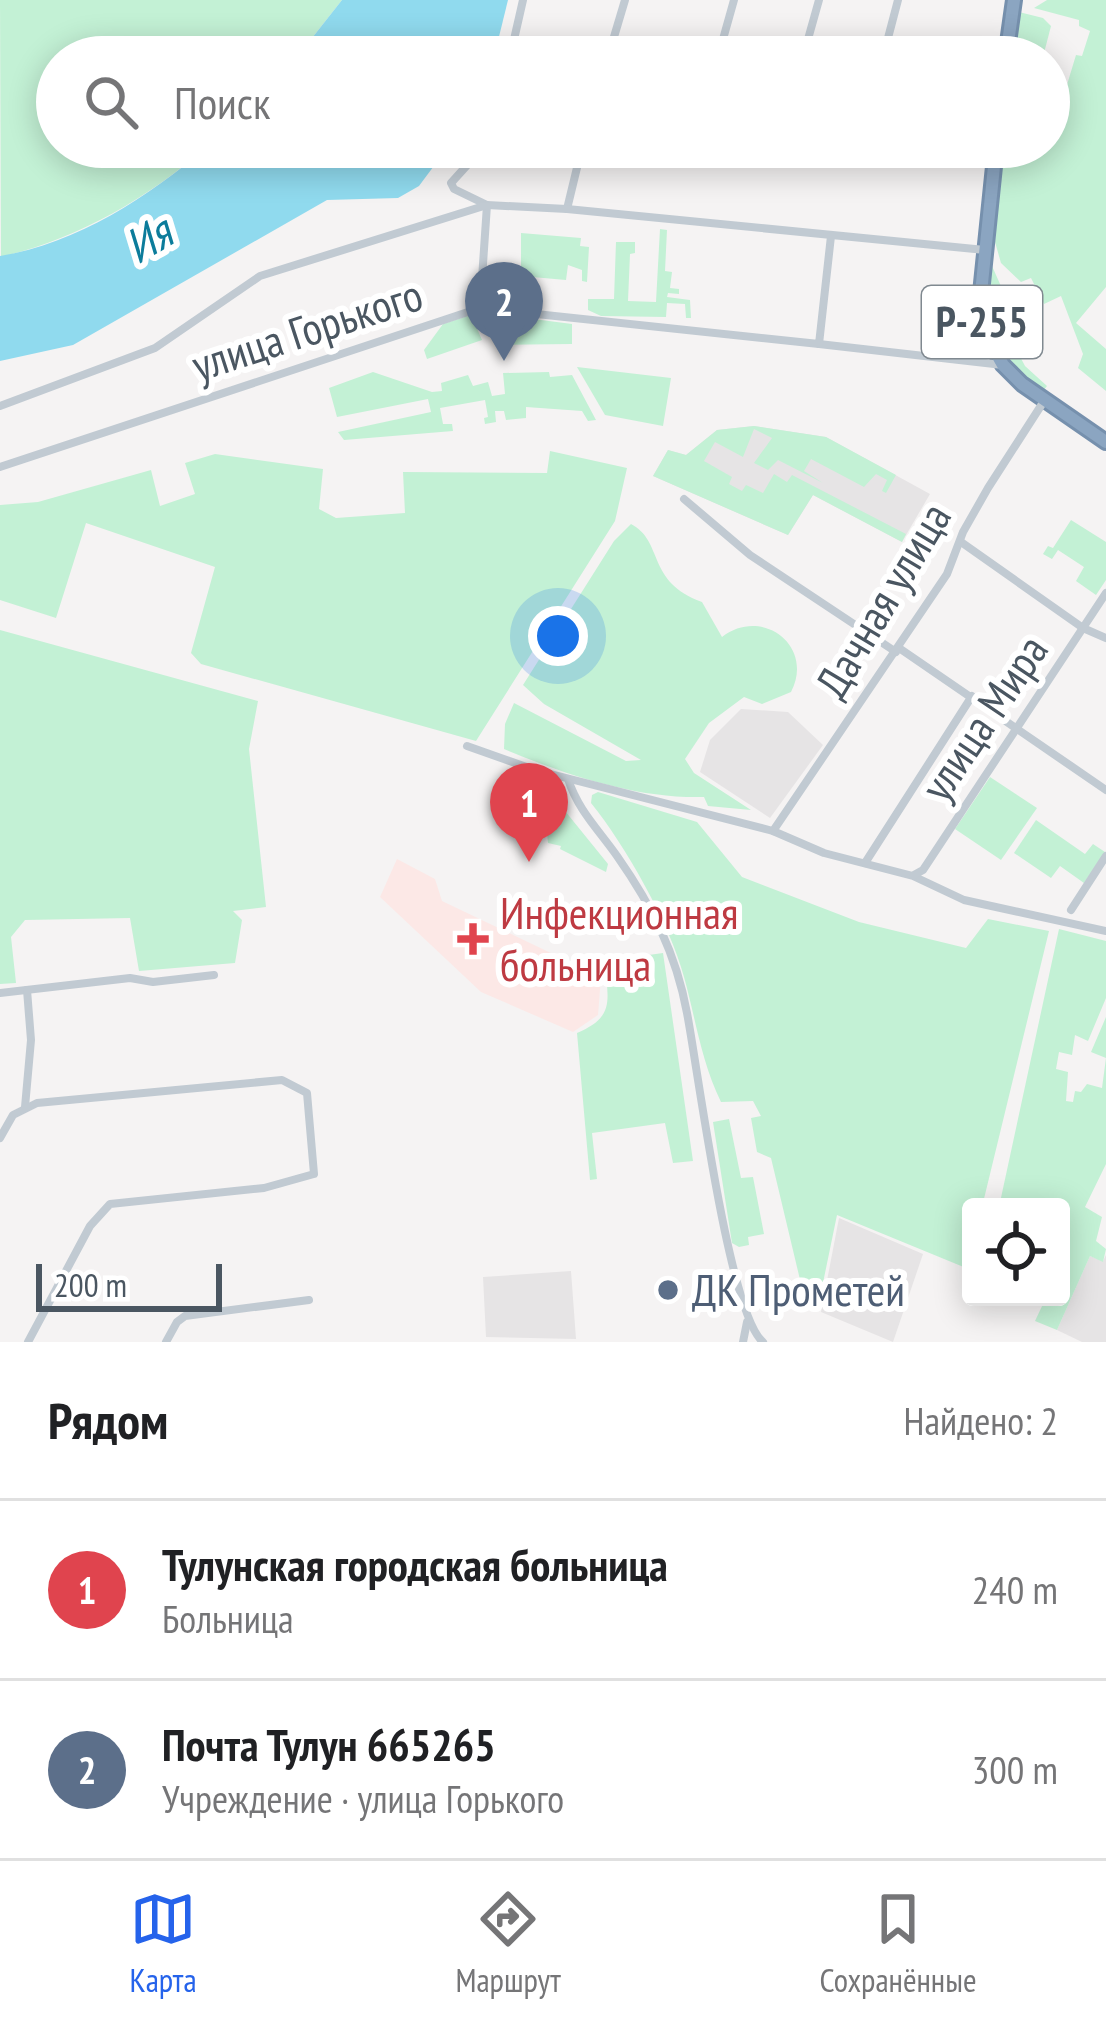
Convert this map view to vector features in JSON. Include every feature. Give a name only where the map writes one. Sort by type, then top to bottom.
[{"type":"highway","points":[[1009,36],[1014,0]]},
{"type":"highway","name":"Р-255","points":[[994,168],[982,320],[1004,365],[1044,401],[1106,442]]},
{"type":"street","points":[[515,36],[523,0]]},
{"type":"street","points":[[614,36],[625,0]]},
{"type":"street","points":[[724,36],[734,0]]},
{"type":"street","points":[[809,36],[819,0]]},
{"type":"street","points":[[889,36],[898,0]]},
{"type":"street","points":[[465,168],[451,183],[454,189],[487,205]]},
{"type":"street","points":[[568,208],[577,168]]},
{"type":"street","points":[[480,308],[487,205]]},
{"type":"street","points":[[0,406],[155,348],[260,276],[487,205],[568,208],[987,250]]},
{"type":"street","points":[[819,344],[831,236]]},
{"type":"street","name":"улица Горького","points":[[0,467],[480,308],[1004,365]]},
{"type":"street","name":"Дачная улица","points":[[773,831],[947,574],[988,488],[1044,401]]},
{"type":"street","points":[[684,499],[750,555],[972,696],[1106,790]]},
{"type":"street","points":[[961,542],[1083,628],[1106,638]]},
{"type":"street","name":"улица Мира","points":[[913,876],[923,870],[1106,593]]},
{"type":"street","points":[[865,863],[972,696]]},
{"type":"street","points":[[467,746],[568,779],[773,831],[812,848],[913,876],[964,901],[1106,931]]},
{"type":"street","points":[[568,779],[576,804],[648,902],[675,957],[727,1240],[747,1322],[763,1342]]},
{"type":"street","points":[[576,804],[583,790],[592,785]]},
{"type":"street","points":[[1071,910],[1106,856]]},
{"type":"street","points":[[0,993],[130,977],[153,982],[214,975]]},
{"type":"street","points":[[25,1107],[31,1040],[27,990]]},
{"type":"street","points":[[0,1138],[13,1115],[25,1107],[98,1096],[282,1080],[307,1093],[314,1174],[264,1188],[110,1204],[90,1226],[28,1342]]},
{"type":"street","points":[[166,1342],[185,1316],[309,1300]]},
{"type":"street","points":[[743,1342],[747,1322]]},
{"type":"shaded area","points":[[754,426],[826,437],[930,494],[902,542],[813,495],[788,535],[653,476],[668,450],[686,455],[717,430]]},
{"type":"shaded area","points":[[741,709],[788,712],[823,745],[770,818],[700,772],[710,740]]},
{"type":"shaded area","name":"Инфекционная больница","points":[[397,859],[435,879],[442,901],[601,977],[598,1015],[573,1032],[481,992],[380,897]]},
{"type":"shaded area","points":[[839,1218],[923,1254],[893,1342],[821,1312]]},
{"type":"shaded area","points":[[1106,1255],[1106,1342],[1082,1342],[1057,1330],[1090,1256],[1103,1261]]},
{"type":"shaded area","points":[[571,1271],[576,1339],[486,1337],[483,1277]]},
{"type":"green space","points":[[0,0],[342,0],[314,36],[36,36],[36,168],[180,168],[85,227],[1,257]]},
{"type":"green space","points":[[1047,0],[1106,0],[1106,287],[1076,323],[1106,349],[1106,391],[1078,368],[1083,354],[1061,296],[1044,304],[1031,278],[1021,282],[1001,263],[995,242],[1000,168],[1070,168],[1070,75],[1090,31],[1079,26],[1079,20],[1034,8]]},
{"type":"green space","points":[[1019,12],[1043,18],[1051,26],[1048,36],[1015,36]]},
{"type":"green space","points":[[660,229],[667,230],[665,271],[672,272],[670,288],[679,289],[679,294],[668,293],[667,297],[690,300],[691,318],[686,318],[685,304],[667,303],[666,317],[601,316],[588,310],[588,299],[614,299],[616,242],[635,242],[628,301],[656,302]]},
{"type":"green space","points":[[521,233],[581,238],[580,246],[589,247],[587,282],[582,281],[582,270],[568,265],[566,280],[521,276]]},
{"type":"green space","points":[[992,266],[1012,311],[1000,319],[1025,366],[1047,386],[1043,391],[1012,363],[995,337],[989,307]]},
{"type":"green space","points":[[480,312],[572,324],[572,344],[495,345]]},
{"type":"green space","points":[[471,315],[482,340],[427,359],[424,350],[443,324]]},
{"type":"green space","points":[[577,367],[671,378],[663,426],[605,415]]},
{"type":"green space","points":[[373,372],[432,392],[442,391],[441,383],[468,375],[473,386],[488,382],[492,396],[505,394],[503,373],[572,375],[596,420],[588,421],[582,411],[526,407],[526,418],[506,420],[504,411],[495,411],[496,422],[485,424],[485,400],[440,408],[443,424],[452,424],[453,431],[344,440],[338,432],[431,412],[428,399],[337,417],[329,388]]},
{"type":"green space","points":[[754,426],[826,437],[896,475],[886,493],[882,491],[887,480],[876,474],[864,487],[811,459],[804,471],[823,483],[778,460],[768,470],[754,463],[772,438],[754,429],[743,457],[715,442],[704,461],[732,477],[729,484],[763,493],[774,474],[787,482],[792,475],[906,534],[902,542],[813,495],[788,535],[653,476],[668,450],[686,455],[717,430]]},
{"type":"green space","points":[[550,451],[627,468],[615,521],[476,741],[201,664],[191,653],[215,567],[86,523],[56,618],[0,600],[0,505],[38,502],[151,470],[160,506],[195,494],[185,463],[215,454],[323,469],[319,509],[336,518],[405,513],[403,472],[547,473]]},
{"type":"green space","points":[[1071,520],[1106,542],[1106,580],[1096,595],[1076,581],[1084,567],[1058,550],[1052,559],[1043,554],[1048,546],[1053,548]]},
{"type":"green space","points":[[631,524],[648,541],[672,584],[702,602],[722,637],[753,626],[768,629],[790,646],[796,660],[791,692],[762,704],[744,697],[709,723],[685,759],[694,773],[751,810],[708,806],[704,797],[602,784],[504,749],[505,724],[514,703],[626,761],[641,760],[544,704],[523,685],[614,541]]},
{"type":"green space","points":[[0,630],[258,701],[249,749],[266,907],[233,911],[242,920],[235,963],[139,971],[130,918],[25,920],[11,937],[16,983],[0,984]]},
{"type":"green space","points":[[990,777],[1037,808],[1001,860],[955,829]]},
{"type":"green space","points":[[598,792],[697,822],[742,877],[859,922],[966,948],[988,919],[1049,931],[984,1198],[962,1198],[962,1266],[837,1215],[818,1307],[807,1309],[771,1158],[757,1152],[751,1118],[761,1116],[753,1101],[721,1102],[668,933],[618,840],[591,803]]},
{"type":"green space","points":[[561,806],[608,864],[606,872],[548,843],[547,833]]},
{"type":"green space","points":[[1036,820],[1085,854],[1093,844],[1105,852],[1084,883],[1060,866],[1051,878],[1014,853]]},
{"type":"green space","points":[[1059,929],[1106,941],[1106,998],[1088,1041],[1075,1035],[1072,1055],[1059,1052],[1056,1069],[1068,1072],[1066,1101],[1073,1102],[1075,1091],[1081,1092],[1087,1084],[1102,1088],[1106,1058],[1106,1164],[1085,1207],[1102,1217],[1096,1241],[1106,1249],[1103,1262],[1090,1256],[1070,1301],[1070,1198],[1001,1198]]},
{"type":"green space","points":[[663,953],[693,1161],[673,1163],[665,1123],[592,1133],[597,1179],[590,1180],[577,1033],[604,1013],[608,996],[605,961]]},
{"type":"green space","points":[[1106,1017],[1106,1058],[1091,1052]]},
{"type":"green space","points":[[729,1119],[741,1178],[753,1177],[764,1234],[748,1237],[749,1245],[739,1247],[732,1243],[713,1122]]},
{"type":"green space","points":[[1042,1306],[1068,1306],[1057,1330],[1035,1321]]},
{"type":"water","points":[[342,0],[508,0],[499,36],[314,36]]},
{"type":"water","name":"Ия","points":[[180,168],[432,168],[419,186],[398,198],[327,200],[73,345],[0,361],[0,256],[84,229]]},
{"type":"place","name":"Почта Тулун 665265","points":[[504,361]]},
{"type":"place","name":"Тулунская городская больница","points":[[529,862]]},
{"type":"place","name":"Инфекционная больница","points":[[473,939]]},
{"type":"place","name":"ДК Прометей","points":[[668,1290]]}]
